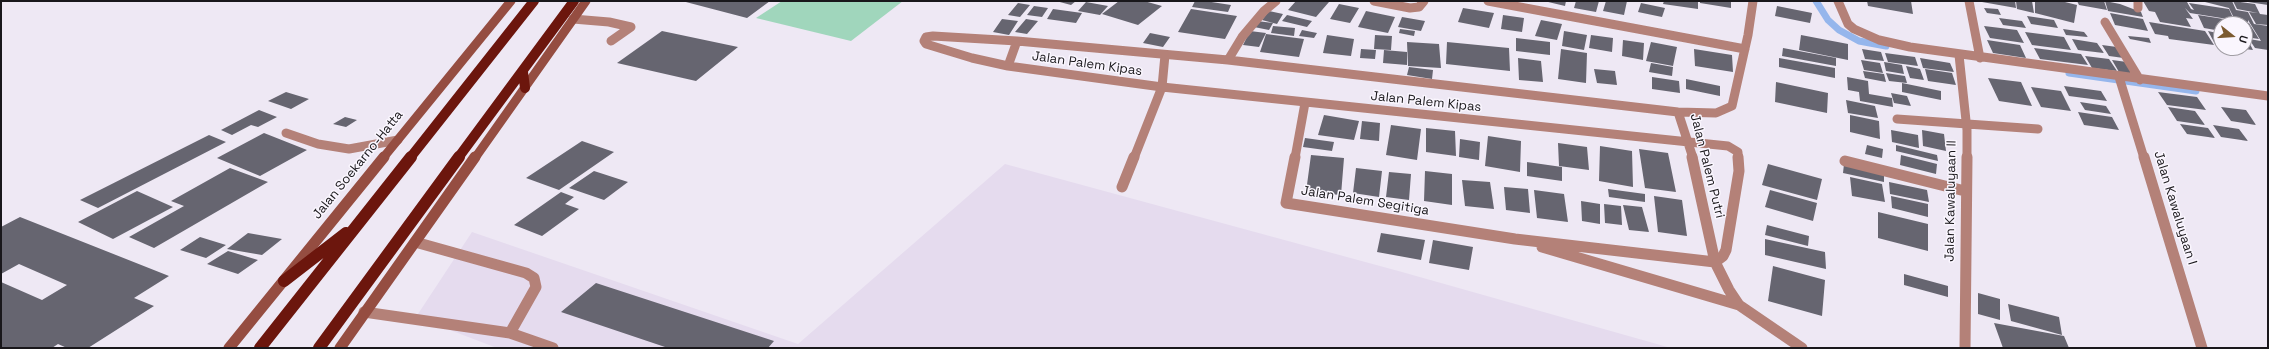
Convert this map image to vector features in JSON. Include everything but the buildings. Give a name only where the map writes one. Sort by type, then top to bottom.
[{"type":"highway","points":[[260,348],[534,1]]},
{"type":"highway","points":[[319,348],[574,1]]},
{"type":"highway","points":[[523,72],[525,88]]},
{"type":"highway","points":[[284,281],[359,223]]},
{"type":"main road","name":"Jalan Soekarno-Hatta","points":[[229,348],[511,1]]},
{"type":"main road","points":[[340,348],[364,312],[586,1]]},
{"type":"street","points":[[1228,60],[1242,37],[1264,11],[1276,1]]},
{"type":"street","points":[[1374,1],[1410,8],[1419,6],[1424,1]]},
{"type":"street","points":[[1488,1],[1745,49]]},
{"type":"street","name":"Jalan Palem Putri","points":[[1753,1],[1745,49],[1732,106],[1726,110],[1716,113],[1678,112],[1689,142],[1715,262],[1739,305],[1802,348]]},
{"type":"street","points":[[1838,1],[1848,24],[1861,33],[1879,40],[1910,47],[2120,79],[2140,80],[2268,96]]},
{"type":"street","points":[[1969,1],[1980,58]]},
{"type":"street","points":[[573,19],[609,22],[630,27],[610,41]]},
{"type":"street","points":[[2105,22],[2140,80]]},
{"type":"street","name":"Jalan Palem Kipas","points":[[1017,41],[932,36],[926,37],[924,41],[926,44],[972,58],[1008,66],[1162,87],[1728,146],[1738,152],[1739,171],[1726,250],[1723,256],[1715,262]]},
{"type":"street","points":[[1008,66],[1017,41],[1228,60],[1678,112]]},
{"type":"street","points":[[1122,187],[1162,87],[1165,55]]},
{"type":"street","name":"Jalan Kawaluyaan II","points":[[1959,55],[1966,123],[1965,348]]},
{"type":"street","name":"Jalan Kawaluyaan I","points":[[2120,79],[2202,348]]},
{"type":"street","name":"Jalan Palem Segitiga","points":[[1305,103],[1286,203],[1515,239],[1715,262]]},
{"type":"street","points":[[1897,119],[2038,129]]},
{"type":"street","points":[[286,133],[318,144],[349,149],[398,140]]},
{"type":"street","points":[[1846,161],[1965,191]]},
{"type":"street","name":"Jalan Palem Segitiga","points":[[1515,239],[1739,305]]},
{"type":"street","points":[[415,242],[526,273],[534,278],[536,287],[510,333]]},
{"type":"street","points":[[364,312],[510,333],[553,348]]},
{"type":"shaded area","points":[[1005,164],[1402,272],[1671,348],[497,348],[416,317],[472,232],[798,344]]},
{"type":"green space","points":[[782,1],[903,1],[851,41],[756,18]]},
{"type":"waterway","points":[[1816,1],[1828,20],[1839,30],[1859,41],[1886,46]]},
{"type":"waterway","points":[[2069,73],[2196,91]]}]
